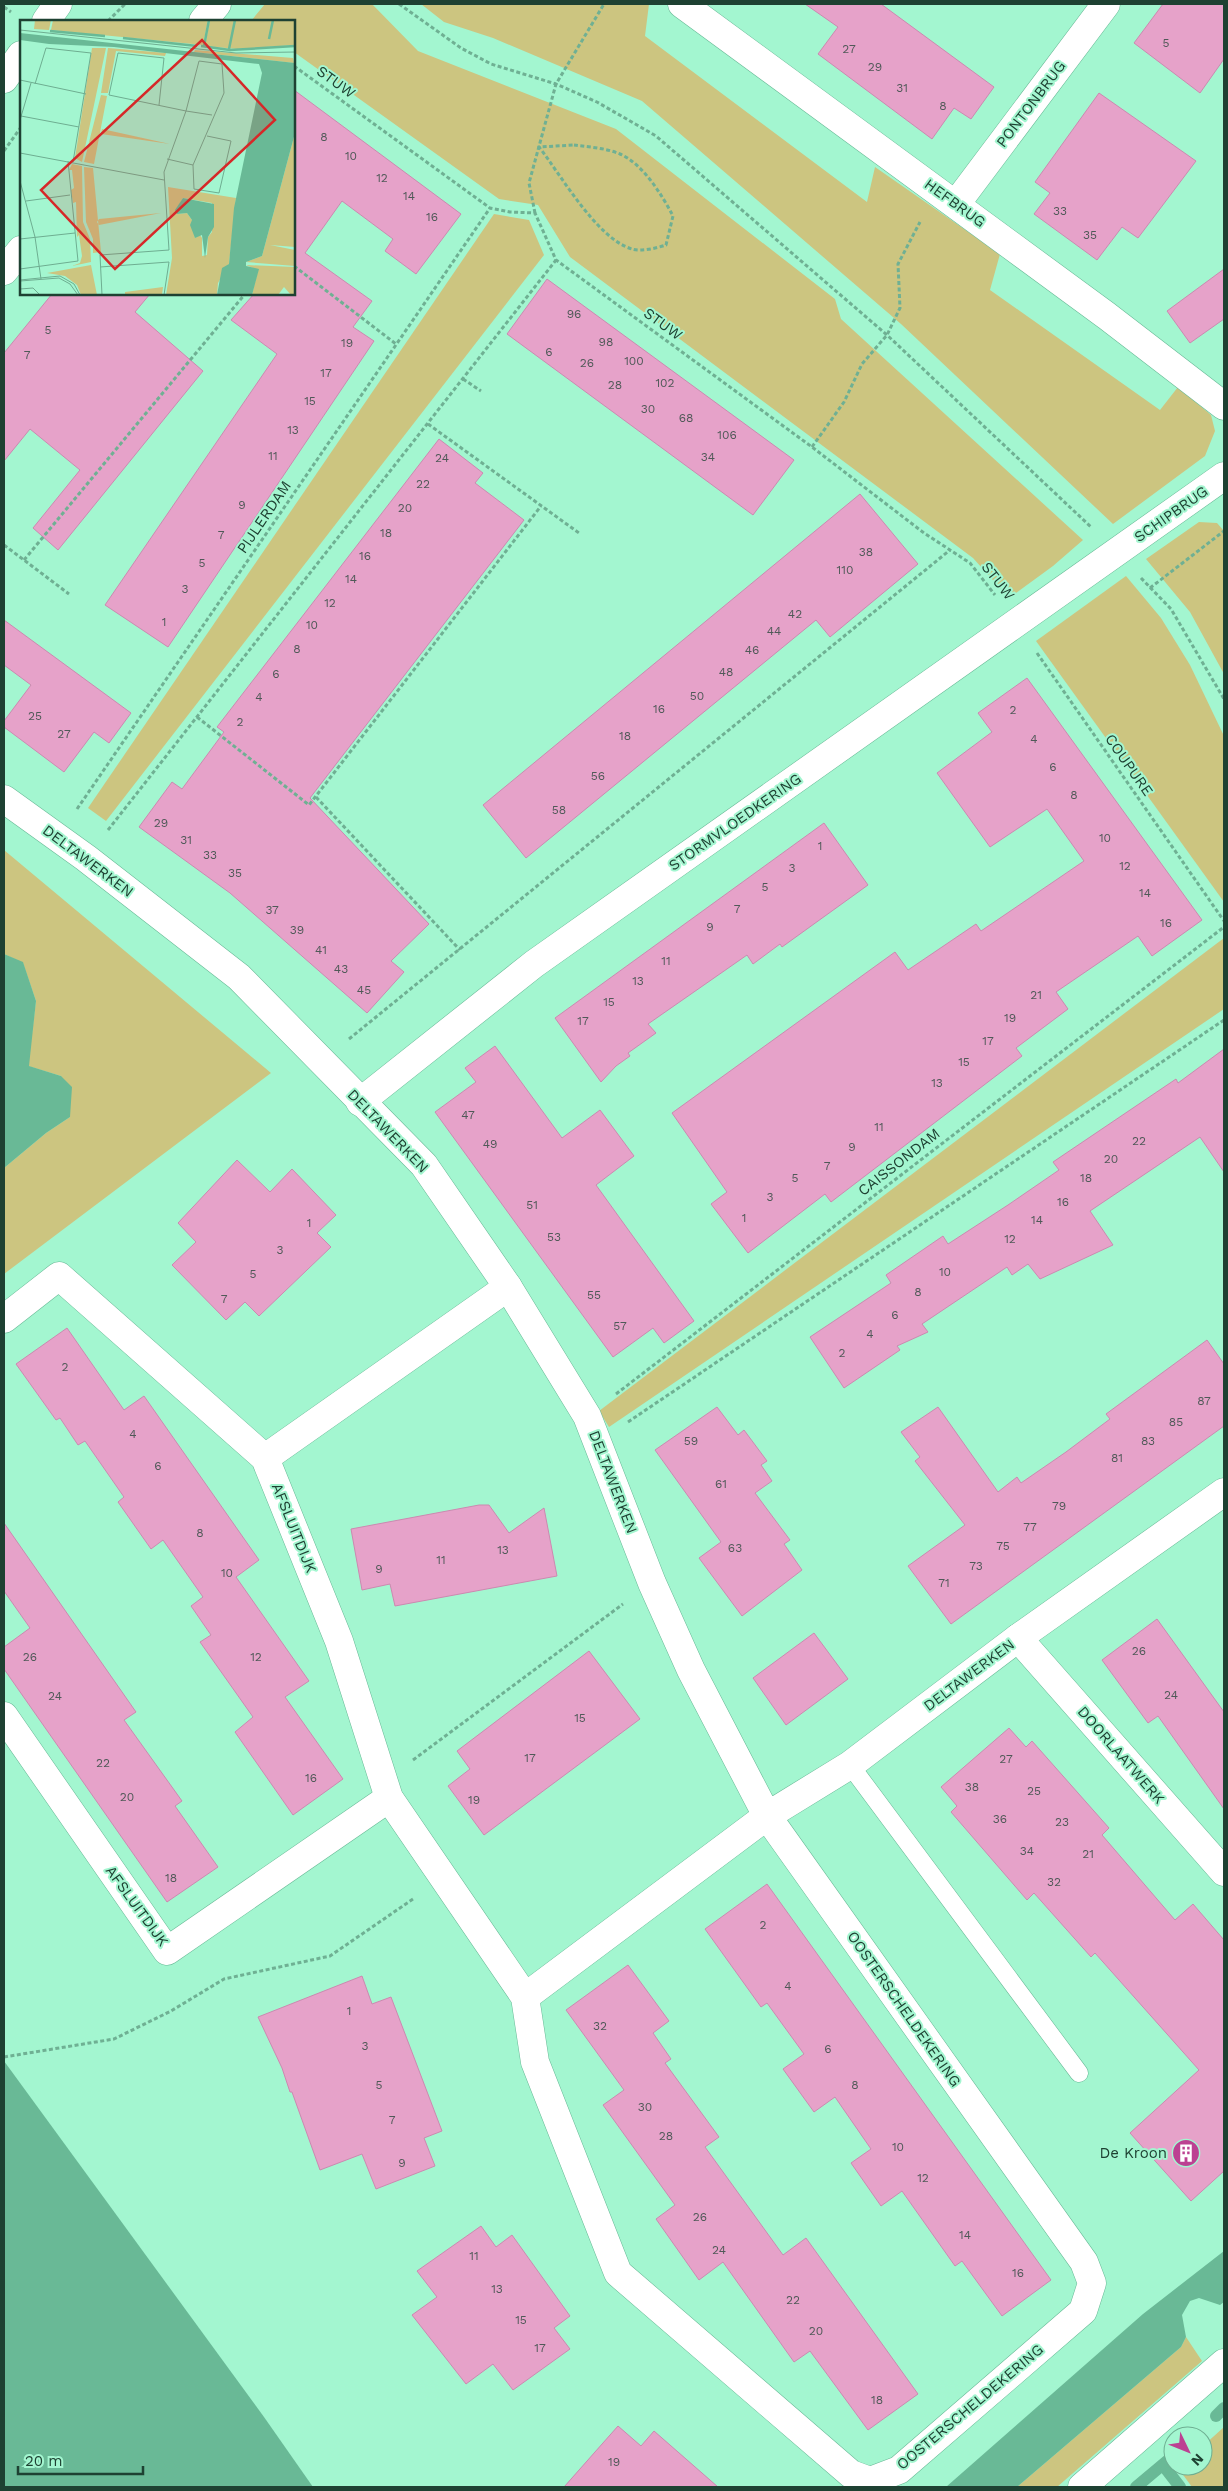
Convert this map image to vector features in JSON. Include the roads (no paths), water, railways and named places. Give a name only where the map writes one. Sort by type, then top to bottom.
[{"type":"street","points":[[47,20],[58,4]]},
{"type":"street","points":[[204,20],[217,4]]},
{"type":"street","name":"HEFBRUG","points":[[682,4],[956,204],[1224,406]]},
{"type":"street","name":"PONTONBRUG","points":[[956,204],[1106,4]]},
{"type":"street","points":[[4,79],[20,56]]},
{"type":"street","points":[[4,271],[20,251]]},
{"type":"street","name":"SCHIPBRUG","points":[[1117,551],[1221,486]]},
{"type":"street","name":"STORMVLOEDKERING","points":[[360,1102],[534,964],[1117,551]]},
{"type":"street","name":"DELTAWERKEN","points":[[4,798],[57,839],[86,858],[239,977],[424,1165],[508,1287],[588,1416],[652,1583],[690,1670],[766,1816],[850,1765],[1018,1638],[1224,1492]]},
{"type":"street","name":"AFSLUITDIJK","points":[[4,1319],[59,1276],[265,1458],[339,1641],[386,1790],[442,1879],[525,1997]]},
{"type":"street","points":[[265,1458],[508,1287]]},
{"type":"street","name":"DOORLAATWERK","points":[[1018,1638],[1224,1872]]},
{"type":"street","name":"AFSLUITDIJK","points":[[4,1716],[167,1951],[386,1790]]},
{"type":"street","points":[[525,1997],[766,1816]]},
{"type":"street","name":"OOSTERSCHELDEKERING","points":[[525,1997],[535,2062],[618,2273],[851,2474],[870,2481],[899,2470],[1083,2310],[1092,2282],[1084,2262],[766,1816]]},
{"type":"street","points":[[1082,2487],[1224,2363]]},
{"type":"lane","points":[[850,1765],[1079,2073]]},
{"type":"waterway","points":[[1216,2416],[1224,2408]]},
{"type":"waterway","points":[[1136,2487],[1163,2464]]},
{"type":"waterway","points":[[1172,2476],[1180,2487]]},
{"type":"place","name":"De Kroon","points":[[1186,2153]]}]
